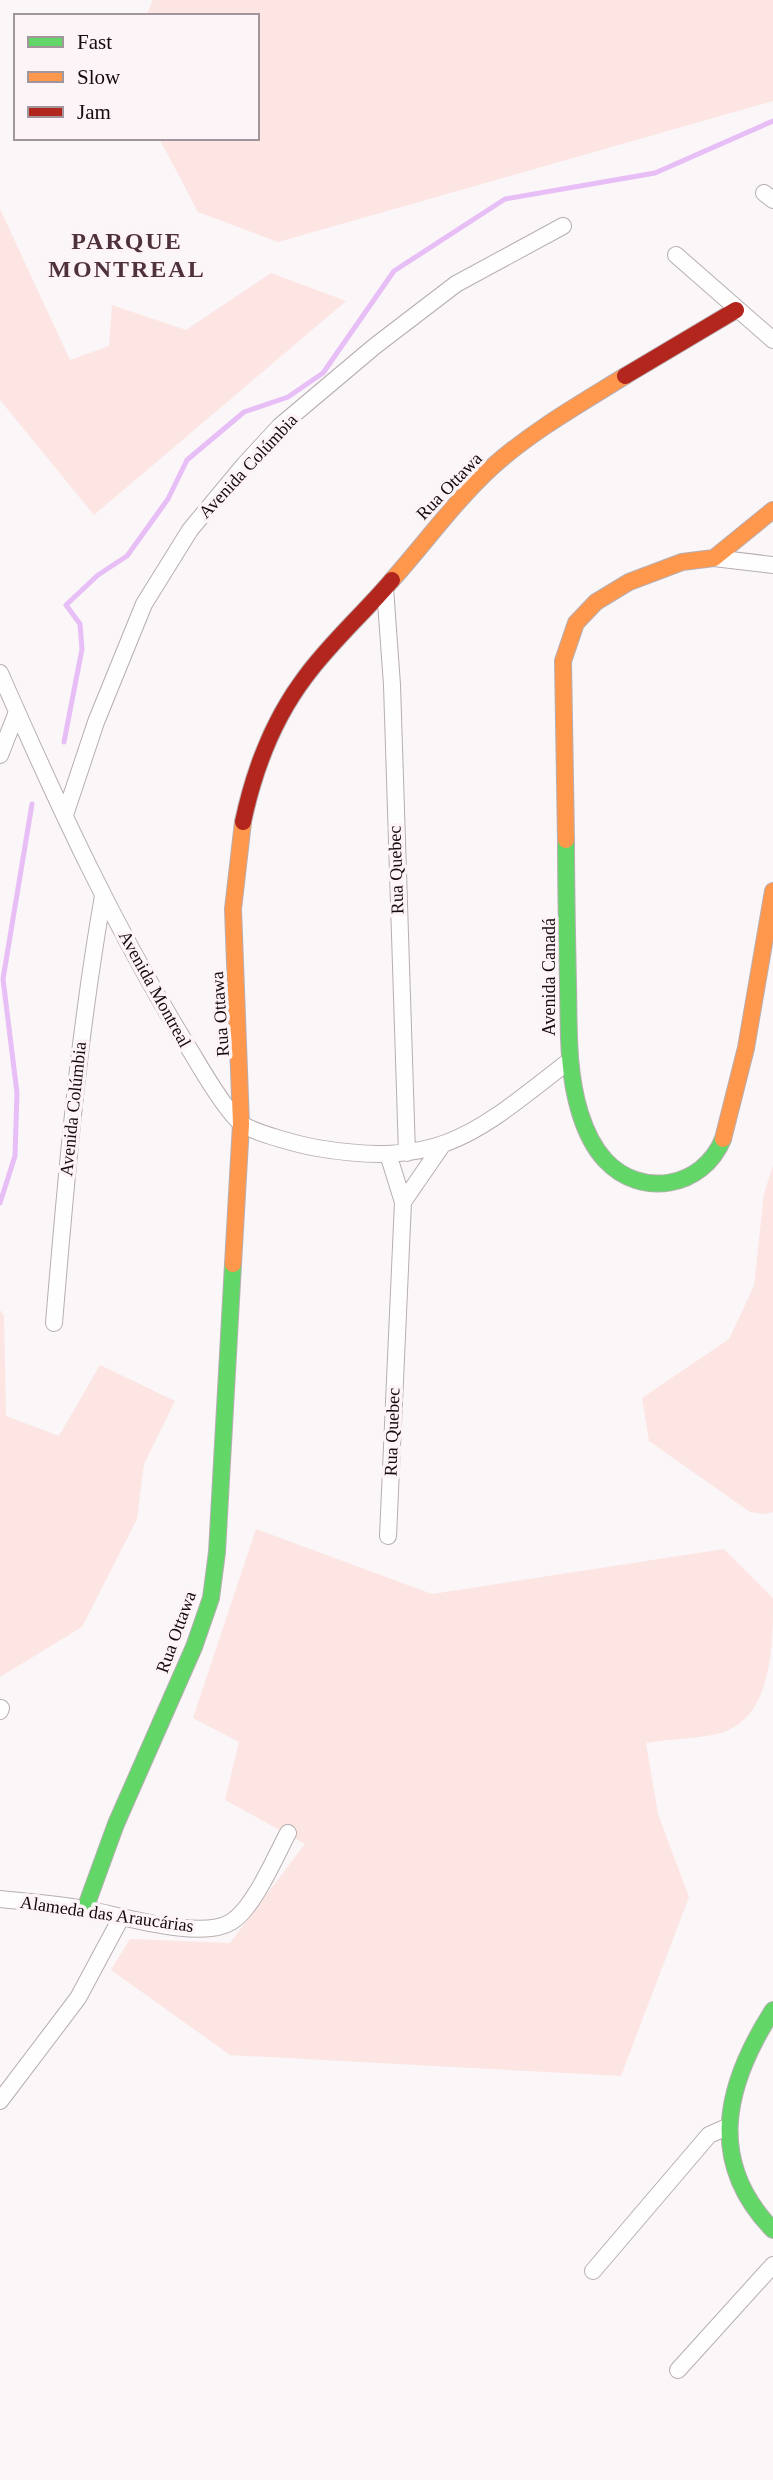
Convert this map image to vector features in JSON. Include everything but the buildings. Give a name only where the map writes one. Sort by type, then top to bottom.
[{"type":"street","name":"Avenida Colúmbia","points":[[65,815],[96,722],[144,604],[190,530],[280,426],[375,346],[456,284],[564,226]]},
{"type":"street","points":[[676,255],[773,340]]},
{"type":"street","name":"Rua Ottawa","points":[[85,1909],[116,1824],[194,1647],[211,1598],[242,1124],[243,1067],[235,957],[235,902],[240,840],[258,762],[285,707],[320,658],[385,588],[454,504],[493,466],[534,434],[604,389],[736,310]]},
{"type":"street","points":[[714,558],[773,510]]},
{"type":"street","points":[[714,558],[773,565]]},
{"type":"street","name":"Avenida Canadá","points":[[714,558],[682,562],[629,582],[596,602],[576,623],[563,661],[569,1061],[579,1116],[590,1140],[608,1162],[624,1173],[656,1186],[687,1178],[712,1162],[726,1133],[746,1057],[773,891]]},
{"type":"street","name":"Rua Quebec","points":[[385,588],[392,685],[407,1153]]},
{"type":"street","name":"Avenida Montreal","points":[[0,673],[103,896],[173,1024],[210,1083],[242,1124]]},
{"type":"street","points":[[1,759],[17,712]]},
{"type":"street","name":"Avenida Colúmbia","points":[[54,1323],[74,1084],[84,1005],[103,896]]},
{"type":"street","points":[[242,1124],[299,1145],[388,1154],[440,1147],[470,1134],[495,1118],[569,1061]]},
{"type":"street","points":[[404,1202],[440,1147]]},
{"type":"street","name":"Rua Quebec","points":[[388,1154],[404,1202],[388,1536]]},
{"type":"street","name":"Alameda das Araucárias","points":[[0,1899],[85,1909],[195,1928],[218,1928],[233,1921],[250,1903],[288,1833]]},
{"type":"street","points":[[0,2101],[78,1998],[122,1916]]},
{"type":"street","points":[[773,2010],[738,2079],[727,2127],[732,2164],[744,2200],[759,2219],[773,2230]]},
{"type":"street","points":[[593,2271],[709,2135],[727,2127]]},
{"type":"street","points":[[678,2370],[773,2265]]},
{"type":"shaded area","points":[[153,0],[773,0],[773,101],[278,242],[198,212],[160,140],[259,140],[259,14],[147,14]]},
{"type":"shaded area","points":[[0,209],[70,360],[109,346],[112,305],[186,330],[271,273],[346,301],[94,515],[0,400]]},
{"type":"shaded area","points":[[773,1166],[773,1512],[766,1514],[750,1512],[649,1441],[642,1398],[729,1339],[754,1286],[764,1193]]},
{"type":"shaded area","points":[[0,1310],[4,1316],[6,1416],[59,1436],[100,1365],[175,1401],[144,1464],[137,1519],[82,1627],[0,1677]]},
{"type":"shaded area","points":[[256,1529],[432,1594],[724,1549],[773,1598],[770,1657],[760,1695],[751,1712],[738,1724],[721,1733],[646,1743],[658,1814],[689,1897],[621,2076],[230,2055],[111,1970],[130,1939],[230,1943],[305,1844],[225,1800],[239,1742],[193,1718]]},
{"type":"waterway","points":[[64,742],[82,649],[80,624],[66,605],[98,575],[127,556],[168,499],[187,460],[244,412],[288,397],[323,373],[394,271],[505,199],[655,173],[773,121]]},
{"type":"waterway","points":[[0,1203],[15,1156],[17,1093],[3,979],[32,804]]},
{"type":"traffic: fast","points":[[566,840],[571,1065],[576,1097],[590,1138],[605,1160],[620,1172],[636,1180],[653,1183],[670,1182],[701,1168],[714,1156],[723,1139]]},
{"type":"traffic: fast","points":[[85,1909],[116,1824],[194,1647],[211,1598],[217,1552],[233,1264]]},
{"type":"traffic: fast","points":[[773,2010],[743,2066],[734,2094],[730,2122],[731,2150],[738,2177],[752,2204],[773,2230]]},
{"type":"traffic: slow","points":[[392,580],[492,467],[540,430],[625,376]]},
{"type":"traffic: slow","points":[[566,840],[563,661],[576,623],[596,602],[629,582],[682,562],[714,558],[773,510]]},
{"type":"traffic: slow","points":[[233,1264],[241,1124],[233,909],[243,822]]},
{"type":"traffic: slow","points":[[723,1139],[746,1048],[773,891]]},
{"type":"traffic: jam","points":[[625,376],[736,310]]},
{"type":"traffic: jam","points":[[243,822],[253,783],[284,709],[326,651],[392,580]]},
{"type":"district","name":"PARQUE MONTREAL","points":[[127,255]]}]
